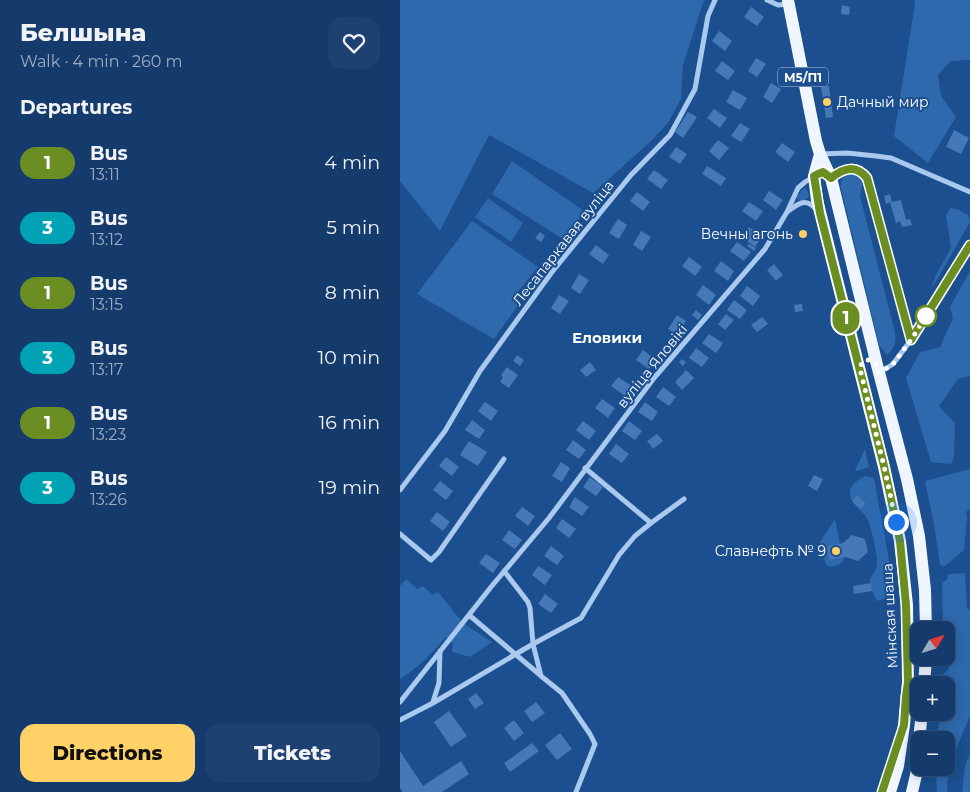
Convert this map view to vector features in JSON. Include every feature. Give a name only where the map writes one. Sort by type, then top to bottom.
[{"type":"main road","name":"М5/П1","points":[[788,2],[820,154],[831,178],[907,479],[919,536],[925,590],[926,621]]},
{"type":"main road","name":"М5/П1","points":[[814,176],[820,154]]},
{"type":"main road","points":[[814,176],[823,172],[831,178]]},
{"type":"main road","name":"Мінская шаша","points":[[814,176],[820,213],[884,466],[900,541],[906,605],[908,682],[898,766],[890,792]]},
{"type":"main road","points":[[850,332],[856,337],[862,337],[868,328]]},
{"type":"main road","points":[[860,369],[862,362],[872,360],[878,369]]},
{"type":"main road","points":[[912,792],[916,776]]},
{"type":"street","name":"Лесапаркавая вуліца","points":[[400,490],[445,431],[480,371],[552,272],[631,175],[670,134],[695,89],[708,16],[715,0]]},
{"type":"street","points":[[767,0],[778,5],[788,2]]},
{"type":"street","points":[[820,154],[847,153],[891,158],[970,192]]},
{"type":"street","name":"вуліца Яловікі","points":[[400,702],[468,615],[549,518],[654,378],[765,250],[787,212],[798,188],[814,176]]},
{"type":"street","points":[[787,212],[797,204],[806,202],[820,213]]},
{"type":"street","points":[[878,369],[893,364],[911,340],[970,245]]},
{"type":"street","points":[[400,534],[431,560],[439,552],[504,459]]},
{"type":"street","points":[[585,468],[651,523]]},
{"type":"street","points":[[400,720],[581,618],[619,555],[635,536],[684,499]]},
{"type":"street","points":[[504,571],[528,602],[533,644],[541,676]]},
{"type":"street","points":[[468,615],[562,693],[590,734],[595,744],[576,792]]},
{"type":"street","points":[[433,703],[439,683],[440,651]]},
{"type":"shaded area","points":[[400,0],[705,0],[683,65],[681,99],[668,123],[648,144],[593,193],[489,135],[440,231],[400,181]]},
{"type":"shaded area","points":[[915,0],[970,0],[970,60],[951,61],[938,75],[941,96],[956,117],[928,163],[894,136]]},
{"type":"shaded area","points":[[512,161],[584,211],[566,241],[492,194]]},
{"type":"shaded area","points":[[853,173],[861,177],[862,180],[860,196],[895,332],[894,345],[887,355],[879,345],[841,188],[843,178],[847,174]]},
{"type":"shaded area","points":[[805,188],[809,196],[807,199],[798,200],[797,197]]},
{"type":"shaded area","points":[[488,198],[523,223],[511,242],[475,217]]},
{"type":"shaded area","points":[[950,208],[957,209],[968,215],[970,222],[931,290],[935,277],[951,248],[946,215]]},
{"type":"shaded area","points":[[472,221],[538,267],[513,298],[519,304],[494,339],[417,294]]},
{"type":"shaded area","points":[[970,271],[970,376],[958,379],[939,406],[955,423],[954,456],[951,464],[931,462],[906,378],[920,352],[940,347],[953,318],[950,307]]},
{"type":"shaded area","points":[[865,449],[869,467],[857,471],[855,470]]},
{"type":"shaded area","points":[[970,469],[970,509],[966,512],[964,550],[945,566],[940,565],[925,481]]},
{"type":"shaded area","points":[[866,476],[874,478],[890,566],[890,590],[886,598],[877,601],[870,581],[877,565],[873,538],[865,515],[853,502],[850,495],[851,488],[855,483]]},
{"type":"shaded area","points":[[835,519],[840,544],[827,546],[829,560],[844,557],[838,565],[827,566],[820,542]]},
{"type":"shaded area","points":[[965,573],[967,608],[970,610],[970,716],[955,751],[955,731],[938,731],[939,721],[955,721],[955,676],[943,676],[949,666],[955,666],[955,621],[943,621],[942,582],[947,580],[948,574]]},
{"type":"shaded area","points":[[406,579],[417,589],[423,586],[432,595],[438,592],[463,623],[492,642],[470,657],[452,652],[453,644],[446,637],[424,660],[400,679],[400,586]]},
{"type":"shaded area","points":[[970,754],[970,792],[962,792],[965,767]]},
{"type":"shaded area","points":[[936,776],[948,776],[947,792],[937,792]]},
{"type":"building","points":[[842,5],[850,7],[849,15],[841,14]]},
{"type":"building","points":[[751,7],[764,17],[757,26],[744,17]]},
{"type":"building","points":[[719,31],[732,41],[725,51],[712,41]]},
{"type":"building","points":[[756,58],[766,64],[757,77],[748,71]]},
{"type":"building","points":[[722,61],[735,71],[728,80],[715,71]]},
{"type":"building","points":[[771,83],[781,89],[772,103],[763,97]]},
{"type":"building","name":"Дачный мир","points":[[829,86],[833,117],[826,118],[821,87]]},
{"type":"building","points":[[733,90],[747,98],[740,110],[726,102]]},
{"type":"building","points":[[714,109],[727,118],[720,128],[707,118]]},
{"type":"building","points":[[688,112],[697,117],[683,138],[675,132]]},
{"type":"building","points":[[740,123],[750,129],[741,142],[731,136]]},
{"type":"building","points":[[954,130],[969,138],[961,154],[946,147]]},
{"type":"building","points":[[718,140],[729,148],[719,160],[709,151]]},
{"type":"building","points":[[782,143],[795,152],[788,162],[775,152]]},
{"type":"building","points":[[676,147],[687,154],[680,164],[669,157]]},
{"type":"building","points":[[707,166],[726,178],[721,186],[702,174]]},
{"type":"building","points":[[654,170],[668,180],[661,189],[647,179]]},
{"type":"building","points":[[769,191],[783,200],[776,210],[763,200]]},
{"type":"building","points":[[637,192],[650,202],[643,211],[630,201]]},
{"type":"building","points":[[890,194],[892,202],[901,200],[906,220],[910,219],[912,225],[902,227],[900,221],[896,223],[890,202],[886,204],[884,196]]},
{"type":"building","points":[[749,202],[763,211],[756,221],[742,211]]},
{"type":"building","points":[[618,219],[627,225],[619,239],[609,233]]},
{"type":"building","points":[[749,227],[762,237],[755,247],[742,237]]},
{"type":"building","points":[[641,231],[651,237],[642,251],[633,245]]},
{"type":"building","points":[[540,232],[545,236],[541,242],[535,238]]},
{"type":"building","points":[[737,242],[751,252],[744,261],[730,251]]},
{"type":"building","points":[[749,244],[756,248],[754,251],[747,246]]},
{"type":"building","points":[[596,245],[609,255],[603,264],[589,254]]},
{"type":"building","points":[[689,257],[702,267],[695,276],[682,266]]},
{"type":"building","points":[[721,261],[734,271],[728,281],[714,271]]},
{"type":"building","points":[[774,264],[783,275],[776,281],[767,270]]},
{"type":"building","points":[[579,274],[589,280],[580,294],[571,288]]},
{"type":"building","points":[[703,285],[716,295],[709,305],[696,295]]},
{"type":"building","points":[[747,286],[760,296],[753,306],[740,296]]},
{"type":"building","points":[[559,295],[569,301],[560,314],[551,308]]},
{"type":"building","points":[[734,300],[747,310],[740,319],[727,310]]},
{"type":"building","points":[[802,304],[803,311],[795,312],[794,305]]},
{"type":"building","points":[[696,310],[702,315],[698,320],[692,315]]},
{"type":"building","points":[[726,314],[734,320],[725,330],[718,324]]},
{"type":"building","points":[[677,315],[686,321],[677,335],[668,329]]},
{"type":"building","points":[[762,317],[768,324],[757,332],[751,325]]},
{"type":"building","points":[[709,334],[723,343],[716,353],[702,343]]},
{"type":"building","points":[[696,348],[709,358],[702,367],[689,358]]},
{"type":"building","points":[[643,350],[656,360],[649,369],[636,360]]},
{"type":"building","points":[[517,355],[524,360],[520,366],[513,361]]},
{"type":"building","points":[[682,359],[686,362],[683,366],[679,362]]},
{"type":"building","points":[[590,362],[596,370],[586,377],[580,370]]},
{"type":"building","points":[[507,367],[518,375],[509,388],[500,382],[503,377],[501,375]]},
{"type":"building","points":[[686,370],[694,378],[682,390],[675,382]]},
{"type":"building","points":[[618,377],[632,386],[625,396],[611,386]]},
{"type":"building","points":[[663,387],[676,397],[669,406],[656,397]]},
{"type":"building","points":[[602,399],[615,408],[608,418],[595,408]]},
{"type":"building","points":[[485,402],[498,411],[491,421],[478,411]]},
{"type":"building","points":[[645,402],[658,412],[652,421],[638,412]]},
{"type":"building","points":[[472,420],[485,430],[479,439],[465,430]]},
{"type":"building","points":[[583,421],[596,431],[589,440],[576,430]]},
{"type":"building","points":[[629,421],[642,431],[635,440],[622,431]]},
{"type":"building","points":[[657,434],[663,441],[653,449],[647,441]]},
{"type":"building","points":[[573,440],[586,450],[579,459],[566,450]]},
{"type":"building","points":[[469,441],[487,452],[478,466],[460,455]]},
{"type":"building","points":[[616,444],[629,454],[622,463],[609,454]]},
{"type":"building","points":[[446,457],[459,467],[452,476],[439,466]]},
{"type":"building","points":[[561,462],[570,468],[562,482],[552,476]]},
{"type":"building","points":[[814,475],[823,479],[817,491],[808,486]]},
{"type":"building","points":[[590,477],[603,487],[596,496],[583,487]]},
{"type":"building","points":[[440,481],[453,491],[446,500],[433,490]]},
{"type":"building","points":[[857,495],[866,504],[860,509],[852,501]]},
{"type":"building","points":[[575,497],[589,507],[582,516],[569,507]]},
{"type":"building","points":[[522,507],[535,516],[528,526],[515,516]]},
{"type":"building","points":[[437,512],[450,522],[443,531],[430,521]]},
{"type":"building","points":[[562,519],[576,529],[569,538],[556,528]]},
{"type":"building","points":[[509,530],[522,540],[515,549],[502,540]]},
{"type":"building","points":[[852,535],[865,539],[868,552],[858,561],[846,557],[829,560],[827,546],[843,543]]},
{"type":"building","points":[[551,546],[564,556],[557,565],[544,556]]},
{"type":"building","points":[[486,554],[500,563],[493,573],[479,563]]},
{"type":"building","points":[[538,566],[552,575],[545,585],[532,575]]},
{"type":"building","points":[[871,583],[872,591],[854,594],[853,586]]},
{"type":"building","points":[[545,594],[558,604],[551,613],[538,604]]},
{"type":"building","points":[[476,693],[484,703],[475,709],[468,699]]},
{"type":"building","points":[[536,702],[545,713],[532,722],[524,711]]},
{"type":"building","points":[[449,711],[467,736],[451,747],[434,722]]},
{"type":"building","points":[[514,720],[524,733],[514,741],[504,728]]},
{"type":"building","points":[[560,733],[572,749],[557,760],[545,745]]},
{"type":"building","points":[[532,743],[539,751],[510,772],[504,763]]},
{"type":"building","points":[[400,751],[423,786],[461,761],[469,774],[442,792],[403,792],[400,788]]},
{"type":"bus line","name":"1","points":[[882,792],[904,725],[908,682],[906,605],[900,541],[884,466],[820,213],[814,176],[823,172],[831,178],[844,170],[854,169],[864,174],[867,178],[911,340],[970,245]]},
{"type":"place","name":"Дачный мир","points":[[827,102]]},
{"type":"place","name":"Вечны агонь","points":[[803,234]]},
{"type":"place","name":"Славнефть № 9","points":[[836,551]]},
{"type":"district","name":"Еловики","points":[[607,337]]},
{"type":"route","points":[[896,522],[860,365],[865,360],[872,360],[877,365],[879,373],[893,364],[931,308],[926,316]]}]
